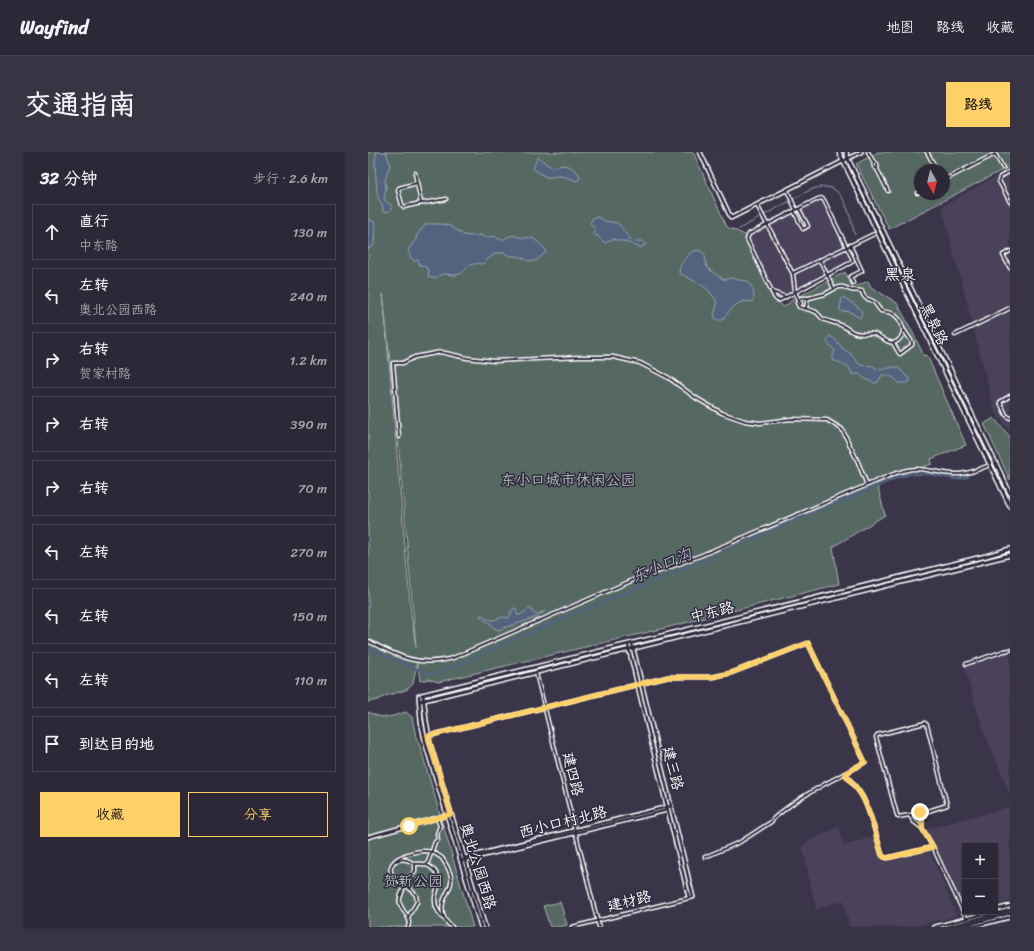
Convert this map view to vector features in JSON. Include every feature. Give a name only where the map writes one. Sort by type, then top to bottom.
[{"type":"main road","name":"黑泉路","points":[[839,152],[989,466],[1010,506]]},
{"type":"main road","name":"黑泉路","points":[[846,152],[848,159],[1010,493]]},
{"type":"main road","name":"中东路","points":[[421,695],[1010,549]]},
{"type":"main road","name":"中东路","points":[[422,701],[1010,555]]},
{"type":"main road","name":"奥北公园西路","points":[[421,695],[421,721],[485,927]]},
{"type":"main road","name":"奥北公园西路","points":[[463,859],[481,927]]},
{"type":"main road","points":[[959,927],[1010,911]]},
{"type":"main road","points":[[948,927],[969,924]]},
{"type":"street","points":[[700,152],[731,218],[861,152]]},
{"type":"street","points":[[868,152],[873,160],[874,167],[877,169],[888,191]]},
{"type":"street","points":[[927,152],[934,164]]},
{"type":"street","points":[[950,177],[995,154],[1003,168]]},
{"type":"street","points":[[1010,171],[1000,177],[999,181],[1010,202]]},
{"type":"street","points":[[415,173],[421,203]]},
{"type":"street","points":[[417,183],[399,188],[398,190],[402,205],[404,207],[446,199]]},
{"type":"street","points":[[787,190],[803,229],[808,226],[796,210]]},
{"type":"street","points":[[818,199],[822,199],[853,260],[852,262],[786,297],[777,300],[774,298],[747,239],[749,234],[796,210],[818,199]]},
{"type":"street","points":[[756,205],[793,273],[795,292],[801,304]]},
{"type":"street","points":[[793,273],[874,234]]},
{"type":"street","points":[[850,245],[862,271],[850,277],[853,283]]},
{"type":"street","points":[[1010,251],[1003,255],[1010,268]]},
{"type":"street","points":[[820,260],[834,289]]},
{"type":"street","points":[[799,299],[803,297],[808,298],[825,294],[837,287],[844,286],[853,290],[861,290],[863,296],[874,302],[881,311],[889,312],[895,315],[912,344],[900,354],[893,343]]},
{"type":"street","points":[[772,291],[786,297]]},
{"type":"street","points":[[806,308],[808,298]]},
{"type":"street","points":[[799,299],[797,303],[800,307],[818,313],[822,318],[843,326],[854,333],[875,334],[886,342],[893,343],[900,339],[903,329]]},
{"type":"street","points":[[955,335],[1010,308]]},
{"type":"street","points":[[399,438],[393,363],[403,363],[415,357],[441,352],[467,358],[494,360],[613,357],[640,363],[669,378],[696,398],[722,413],[745,421],[760,423],[791,419],[827,420],[842,429],[867,485]]},
{"type":"street","points":[[1010,396],[1000,402],[1006,415],[1010,418]]},
{"type":"street","points":[[368,641],[406,658],[431,662],[453,658],[645,575],[702,555],[904,470],[928,469],[959,474],[989,466]]},
{"type":"street","points":[[426,737],[668,677],[712,677],[731,673],[808,643],[865,762],[809,793],[773,818],[771,822],[740,842],[705,857]]},
{"type":"street","name":"建三路","points":[[630,644],[638,685],[689,898]]},
{"type":"street","name":"建三路","points":[[631,649],[641,684],[693,897]]},
{"type":"street","points":[[966,664],[1010,650]]},
{"type":"street","name":"建四路","points":[[536,672],[600,927]]},
{"type":"street","points":[[925,723],[927,725],[947,805],[922,813],[898,817],[876,737],[877,735],[925,723]]},
{"type":"street","points":[[845,774],[862,796],[884,857],[887,858],[933,847]]},
{"type":"street","name":"西小口村北路","points":[[463,859],[671,808]]},
{"type":"street","points":[[922,813],[922,828]]},
{"type":"street","points":[[368,837],[449,814]]},
{"type":"street","points":[[910,816],[914,822],[922,828],[933,847],[969,924]]},
{"type":"street","points":[[427,865],[435,842],[438,840],[437,834],[440,826],[437,818]]},
{"type":"street","points":[[408,927],[408,917],[400,902],[403,886],[391,873],[391,867],[394,861],[403,856],[423,851],[432,852],[440,857],[446,864],[452,879],[452,884],[445,897],[442,907],[443,914],[448,924]]},
{"type":"street","points":[[394,861],[401,859],[415,864],[421,863],[433,869],[437,874],[438,882],[438,888],[435,895],[437,911],[452,927]]},
{"type":"street","points":[[408,917],[417,902],[416,895],[406,885],[406,880],[415,871],[415,864]]},
{"type":"street","name":"建材路","points":[[572,927],[693,897]]},
{"type":"street","points":[[998,909],[1010,906]]},
{"type":"street","points":[[969,924],[986,915]]},
{"type":"street","points":[[935,927],[969,924],[1010,917]]},
{"type":"shaded area","points":[[1010,168],[1010,432],[995,412],[942,207]]},
{"type":"shaded area","points":[[818,200],[823,201],[852,261],[785,295],[773,291],[748,239],[750,235]]},
{"type":"shaded area","points":[[1010,649],[1010,794],[983,729],[963,664]]},
{"type":"shaded area","points":[[1010,807],[1010,842],[1008,843],[1010,847],[1010,901],[998,905],[998,843],[962,843],[962,907],[926,829]]},
{"type":"shaded area","points":[[839,826],[844,846],[874,836],[881,858],[928,847],[957,916],[911,927],[850,927],[843,900],[816,909],[802,845]]},
{"type":"green space","name":"东小口城市休闲公园","points":[[368,152],[693,152],[727,227],[745,235],[772,297],[784,307],[792,300],[845,272],[853,288],[868,281],[871,287],[897,303],[924,356],[927,355],[966,445],[931,459],[932,464],[897,475],[877,484],[885,515],[833,547],[839,584],[661,629],[438,682],[429,679],[420,681],[417,662],[413,684],[406,690],[368,702]],"holes":[[[383,294],[398,439],[416,647],[411,614]]]},
{"type":"green space","points":[[878,152],[1010,152],[1010,166],[950,197],[950,164],[914,164],[914,200],[945,200],[889,229],[856,164]]},
{"type":"green space","points":[[994,418],[1010,437],[1010,480],[984,424]]},
{"type":"green space","name":"贺新公园","points":[[368,712],[387,717],[406,712],[412,717],[416,737],[420,746],[473,927],[368,927]]},
{"type":"green space","points":[[560,902],[567,925],[550,927],[543,906]]},
{"type":"water","points":[[377,152],[386,152],[390,165],[385,180],[386,189],[384,198],[392,208],[387,212],[383,212],[382,204],[379,200],[377,192],[375,159]]},
{"type":"water","points":[[538,157],[552,167],[563,165],[571,167],[579,174],[580,179],[576,181],[557,176],[548,177],[541,174],[533,168]]},
{"type":"water","points":[[598,217],[605,221],[618,223],[631,240],[643,241],[645,245],[638,247],[613,239],[605,243],[594,234],[595,229],[590,223],[593,218]]},
{"type":"water","points":[[368,219],[375,224],[374,245],[368,249]]},
{"type":"water","points":[[426,224],[443,224],[450,226],[464,235],[481,235],[486,238],[493,236],[503,240],[509,236],[514,236],[532,238],[546,250],[545,253],[536,261],[529,261],[518,256],[511,256],[504,253],[496,253],[483,264],[472,264],[459,274],[444,274],[431,278],[428,277],[429,271],[426,267],[420,265],[418,260],[414,261],[408,251],[417,235]]},
{"type":"water","points":[[698,250],[703,253],[707,267],[719,277],[723,279],[733,278],[748,282],[751,286],[754,297],[752,302],[747,301],[739,303],[728,312],[723,320],[718,320],[715,318],[714,314],[717,304],[716,300],[709,291],[702,285],[679,273],[680,266],[683,261],[691,252]]},
{"type":"water","points":[[843,297],[858,307],[862,312],[860,318],[848,311],[842,312],[840,310],[840,304],[842,303],[841,299]]},
{"type":"water","points":[[830,336],[836,340],[843,349],[851,354],[859,364],[864,366],[873,366],[879,370],[898,367],[910,381],[907,383],[899,383],[892,377],[882,375],[878,382],[875,383],[865,379],[859,374],[852,374],[851,370],[847,366],[833,360],[833,355],[835,352],[834,349],[828,344],[827,340]]},
{"type":"water","points":[[514,608],[517,610],[517,615],[520,615],[531,608],[535,615],[545,611],[537,617],[498,630],[480,616],[482,615],[492,620],[502,617],[508,618]]},
{"type":"waterway","points":[[793,199],[816,188],[826,187],[833,189],[840,194],[848,209],[855,235]]},
{"type":"waterway","points":[[764,215],[790,201]]},
{"type":"waterway","points":[[739,229],[761,217]]},
{"type":"waterway","name":"东小口沟","points":[[368,648],[426,673],[439,673],[560,620],[653,582],[896,478],[909,474],[928,474],[957,479],[968,477]]},
{"type":"district","name":"黑泉","points":[[900,274]]},
{"type":"route","points":[[409,826],[451,814],[428,736],[668,677],[712,677],[731,673],[808,643],[865,762],[845,774],[862,796],[867,807],[882,855],[884,857],[887,858],[933,847],[922,828],[922,813],[920,812]]}]
